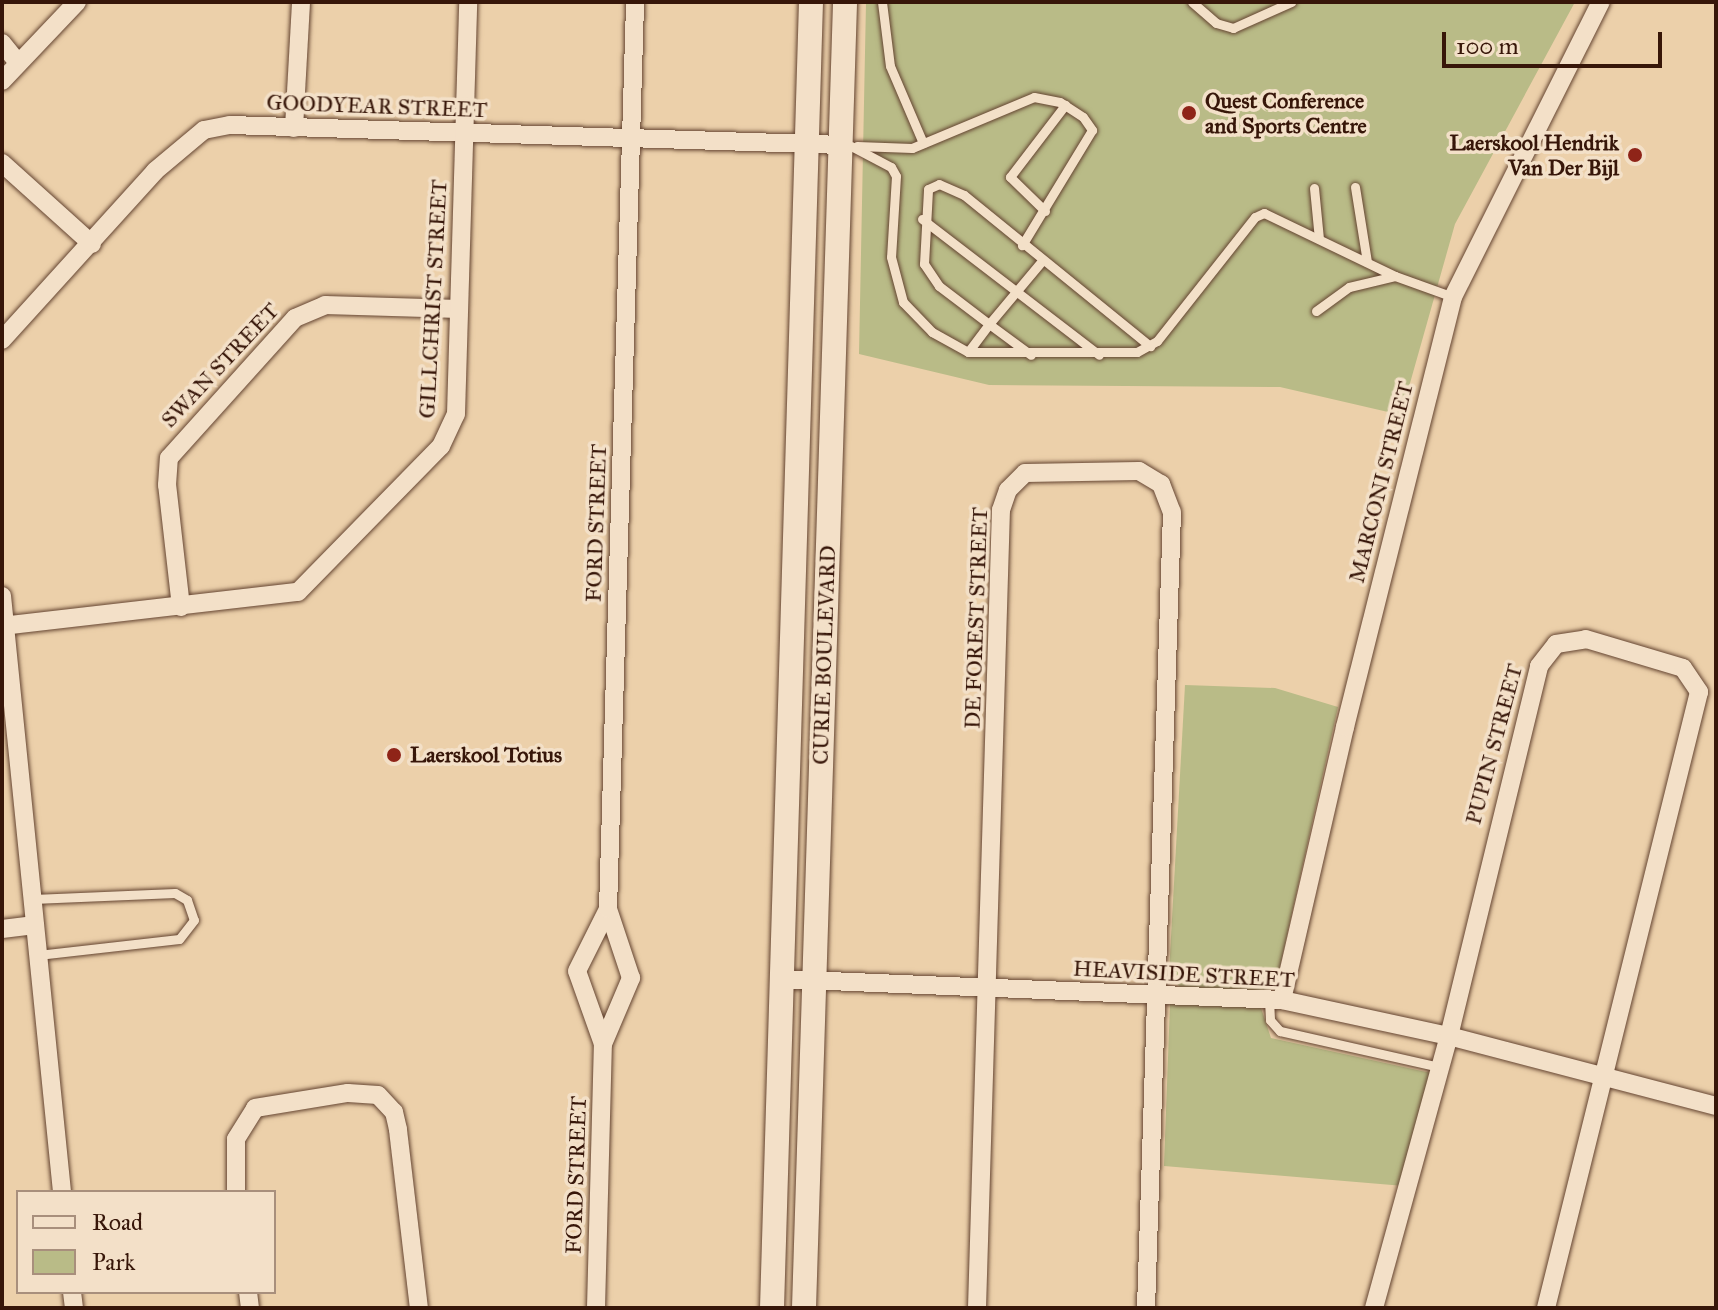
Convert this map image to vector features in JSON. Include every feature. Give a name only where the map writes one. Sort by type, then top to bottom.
[{"type":"street","points":[[2,81],[77,2]]},
{"type":"street","points":[[294,128],[301,2]]},
{"type":"street","name":"GILLCHRIST STREET","points":[[3,626],[298,592],[427,462],[450,433],[456,414],[468,2]]},
{"type":"street","name":"FORD STREET","points":[[603,1044],[631,978],[608,909],[635,2]]},
{"type":"street","name":"CURIE BOULEVARD","points":[[772,1308],[811,2]]},
{"type":"street","name":"CURIE BOULEVARD","points":[[804,1308],[834,341],[846,146],[845,2]]},
{"type":"street","name":"MARCONI STREET","points":[[1276,1000],[1453,297],[1601,2]]},
{"type":"street","points":[[2,43],[18,63]]},
{"type":"street","name":"GOODYEAR STREET","points":[[2,340],[192,136],[230,125],[846,146]]},
{"type":"street","points":[[2,163],[92,244]]},
{"type":"street","name":"SWAN STREET","points":[[181,607],[167,485],[169,458],[295,318],[325,305],[459,309]]},
{"type":"street","points":[[801,342],[834,341]]},
{"type":"street","name":"DE FOREST STREET","points":[[977,1308],[1004,498],[1025,473],[1139,471],[1161,484],[1172,512],[1146,1308]]},
{"type":"street","points":[[2,596],[62,1190]]},
{"type":"street","name":"PUPIN STREET","points":[[1374,1308],[1449,1036],[1490,852],[1544,653],[1574,639],[1613,645],[1683,668],[1699,692],[1546,1308]]},
{"type":"street","points":[[788,723],[823,721]]},
{"type":"street","name":"FORD STREET","points":[[596,1308],[603,1044],[577,971],[608,909]]},
{"type":"street","points":[[2,929],[35,925]]},
{"type":"street","name":"HEAVISIDE STREET","points":[[781,979],[1276,1000],[1449,1036],[1716,1106]]},
{"type":"street","points":[[236,1190],[236,1139],[240,1124],[255,1108],[348,1093],[378,1095],[394,1112],[398,1130],[419,1308]]},
{"type":"street","points":[[773,1252],[805,1253]]},
{"type":"lane","points":[[882,2],[890,66],[923,143]]},
{"type":"lane","points":[[1192,2],[1216,23],[1233,28],[1291,2]]},
{"type":"lane","points":[[846,146],[905,149],[1034,97],[1049,97],[1065,105],[1092,130],[1022,245]]},
{"type":"lane","points":[[1045,211],[1010,177],[1065,105]]},
{"type":"lane","points":[[846,146],[891,167],[896,176],[891,257],[903,302],[925,327],[968,352],[1125,355],[1150,346],[1258,214],[1395,276],[1453,297]]},
{"type":"lane","points":[[1031,355],[989,324],[929,272],[922,255],[922,219],[928,189],[946,185],[1150,346]]},
{"type":"lane","points":[[1355,187],[1367,262]]},
{"type":"lane","points":[[1314,188],[1319,239]]},
{"type":"lane","points":[[922,219],[1099,355]]},
{"type":"lane","points":[[968,352],[1041,262]]},
{"type":"lane","points":[[1316,311],[1349,287],[1395,276]]},
{"type":"lane","points":[[33,899],[175,893],[187,900],[194,920],[179,939],[38,955]]},
{"type":"lane","points":[[1276,1000],[1270,1020],[1280,1031],[1440,1067]]},
{"type":"green space","name":"Quest Conference and Sports Centre","points":[[866,2],[1575,2],[1455,224],[1401,415],[1280,387],[989,385],[859,354]]},
{"type":"green space","points":[[1185,685],[1275,688],[1338,707],[1277,980],[1262,993],[1183,991],[1169,973]]},
{"type":"green space","points":[[1170,1004],[1261,1008],[1271,1038],[1431,1073],[1404,1186],[1164,1166]]},
{"type":"place","name":"Quest Conference and Sports Centre","points":[[1189,113]]},
{"type":"place","name":"Laerskool Hendrik Van Der Bijl","points":[[1635,155]]},
{"type":"place","name":"Laerskool Totius","points":[[394,755]]}]
